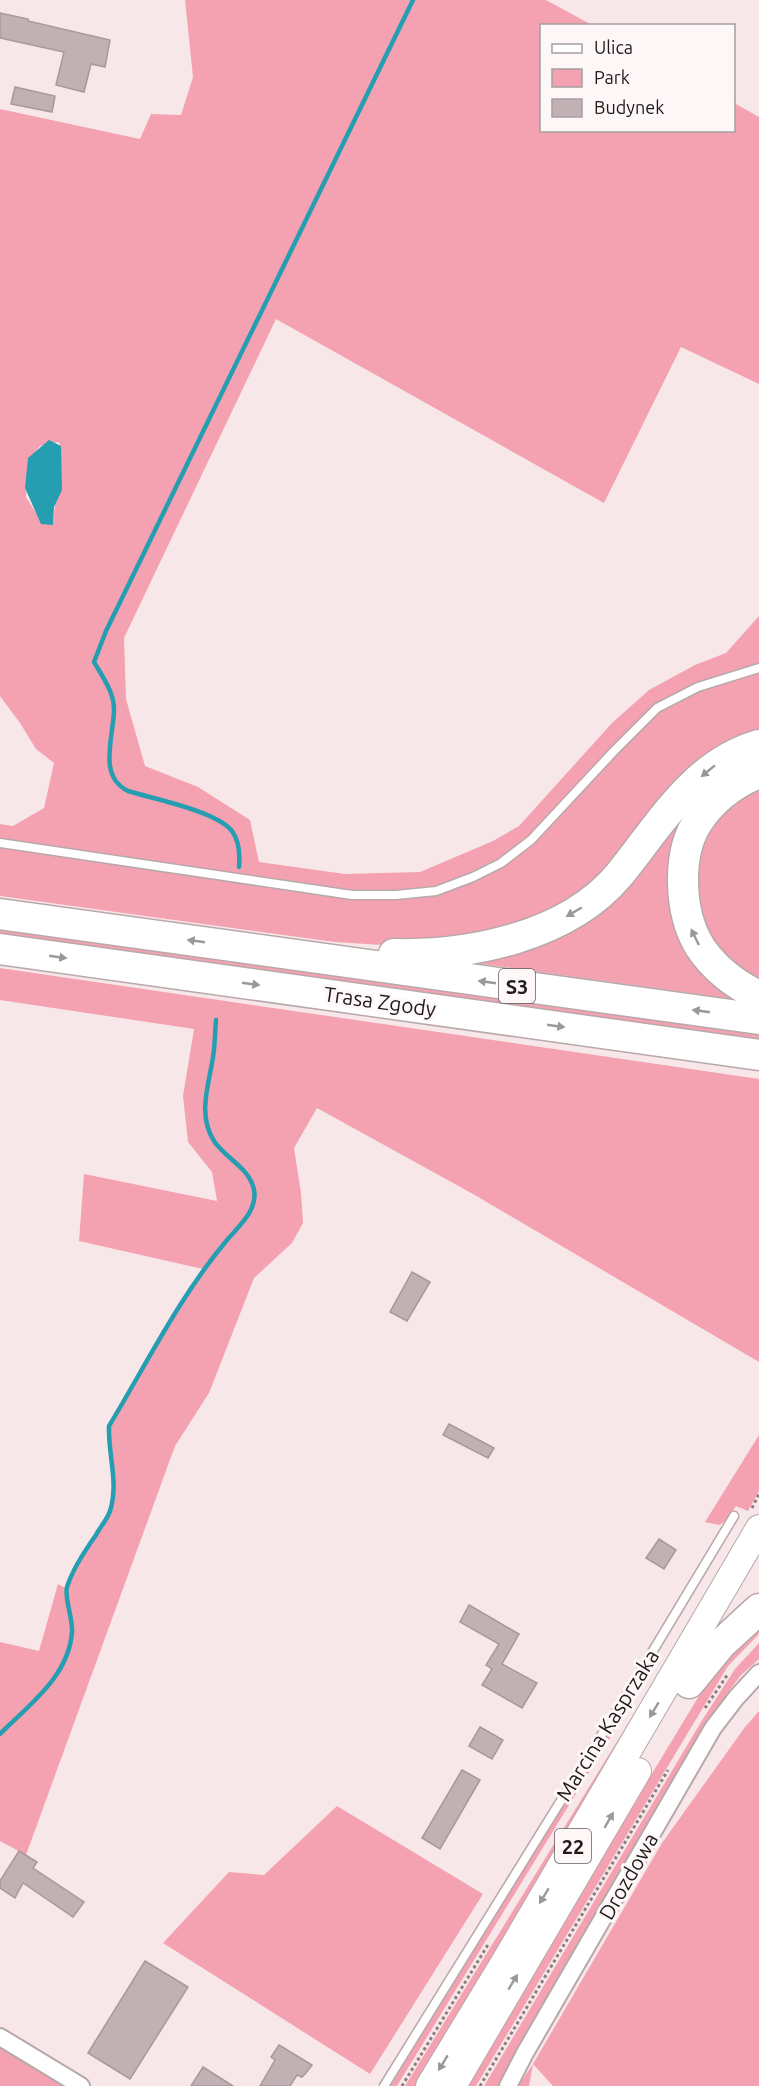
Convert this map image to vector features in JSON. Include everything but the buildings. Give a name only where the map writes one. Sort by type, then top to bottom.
[{"type":"highway","points":[[275,952],[404,955],[455,952],[502,943],[555,922],[581,908],[617,877],[683,792],[712,767],[740,750],[759,744]]},
{"type":"highway","points":[[759,773],[732,785],[714,801],[698,822],[688,848],[683,873],[686,913],[700,946],[710,960],[729,978],[759,996]]},
{"type":"highway","name":"Trasa Zgody","points":[[0,914],[759,1019]]},
{"type":"highway","name":"Trasa Zgody","points":[[0,949],[759,1055]]},
{"type":"highway","points":[[689,1683],[721,1644],[759,1609]]},
{"type":"main road","name":"Marcina Kasprzaka","points":[[429,2086],[759,1528]]},
{"type":"main road","name":"22","points":[[453,2086],[759,1562]]},
{"type":"street","name":"Drozdowa","points":[[508,2086],[713,1728],[759,1673]]},
{"type":"street","points":[[0,2037],[81,2086]]},
{"type":"lane","points":[[0,843],[352,895],[396,895],[436,891],[501,863],[531,840],[657,708],[698,687],[759,668]]},
{"type":"lane","name":"Marcina Kasprzaka","points":[[384,2086],[627,1694],[734,1515]]},
{"type":"path","points":[[703,1712],[732,1668]]},
{"type":"path","points":[[480,2086],[674,1761]]},
{"type":"green space","points":[[185,0],[546,0],[590,24],[540,24],[540,132],[735,132],[735,104],[759,117],[759,384],[681,347],[604,503],[276,319],[124,638],[126,699],[145,766],[198,787],[250,820],[259,862],[345,874],[420,872],[493,841],[519,826],[612,723],[649,690],[695,665],[726,653],[759,616],[759,739],[598,878],[539,919],[414,947],[335,942],[0,896],[0,824],[13,826],[44,808],[54,763],[36,749],[0,696],[0,109],[140,139],[151,114],[181,115],[193,77]],"holes":[[[59,442],[61,449],[53,524],[43,524],[26,497],[28,462],[40,446]]]},
{"type":"green space","points":[[759,785],[759,979],[723,960],[694,914],[690,869],[703,835],[742,794]]},
{"type":"green space","points":[[690,800],[672,882],[741,1000],[475,963],[550,940]]},
{"type":"green space","points":[[0,923],[759,1029],[759,1044],[0,939]]},
{"type":"green space","points":[[0,968],[759,1079],[759,1362],[473,1194],[317,1108],[294,1148],[303,1223],[292,1243],[254,1278],[209,1393],[175,1446],[26,1855],[0,1841],[0,1642],[39,1651],[58,1584],[67,1589],[91,1541],[109,1514],[115,1487],[108,1443],[109,1426],[203,1269],[79,1241],[84,1174],[217,1201],[212,1172],[188,1142],[183,1096],[194,1029],[0,1000]]},
{"type":"green space","points":[[759,1435],[759,1491],[748,1511],[736,1506],[726,1521],[719,1525],[705,1522]]},
{"type":"green space","points":[[730,1558],[417,2086],[405,2086]]},
{"type":"green space","points":[[759,1622],[759,1634],[728,1666],[476,2086],[463,2086],[708,1681]]},
{"type":"green space","points":[[759,1643],[759,1659],[741,1675],[720,1703],[508,2065],[499,2086],[484,2086],[701,1722],[735,1669]]},
{"type":"green space","points":[[652,1661],[651,1671],[397,2086],[390,2086]]},
{"type":"green space","points":[[759,1711],[759,2086],[553,2086],[533,2064],[662,1843],[745,1727]]},
{"type":"green space","points":[[337,1806],[483,1894],[370,2074],[163,1943],[229,1872],[264,1875]]},
{"type":"green space","points":[[0,2040],[71,2086],[0,2086]]},
{"type":"green space","points":[[533,2064],[529,2086],[518,2086]]},
{"type":"water","points":[[49,440],[61,446],[62,490],[54,507],[53,525],[41,524],[25,488],[28,458]]},
{"type":"waterway","points":[[239,867],[236,839],[232,831],[224,824],[199,812],[128,791],[118,784],[113,776],[109,754],[114,709],[112,696],[94,662],[106,631],[413,0]]},
{"type":"waterway","points":[[0,1734],[46,1689],[64,1662],[69,1648],[72,1627],[67,1587],[72,1574],[110,1511],[114,1490],[109,1426],[179,1307],[210,1261],[246,1217],[253,1204],[252,1182],[248,1175],[214,1141],[206,1120],[206,1099],[214,1052],[216,1020]]}]
